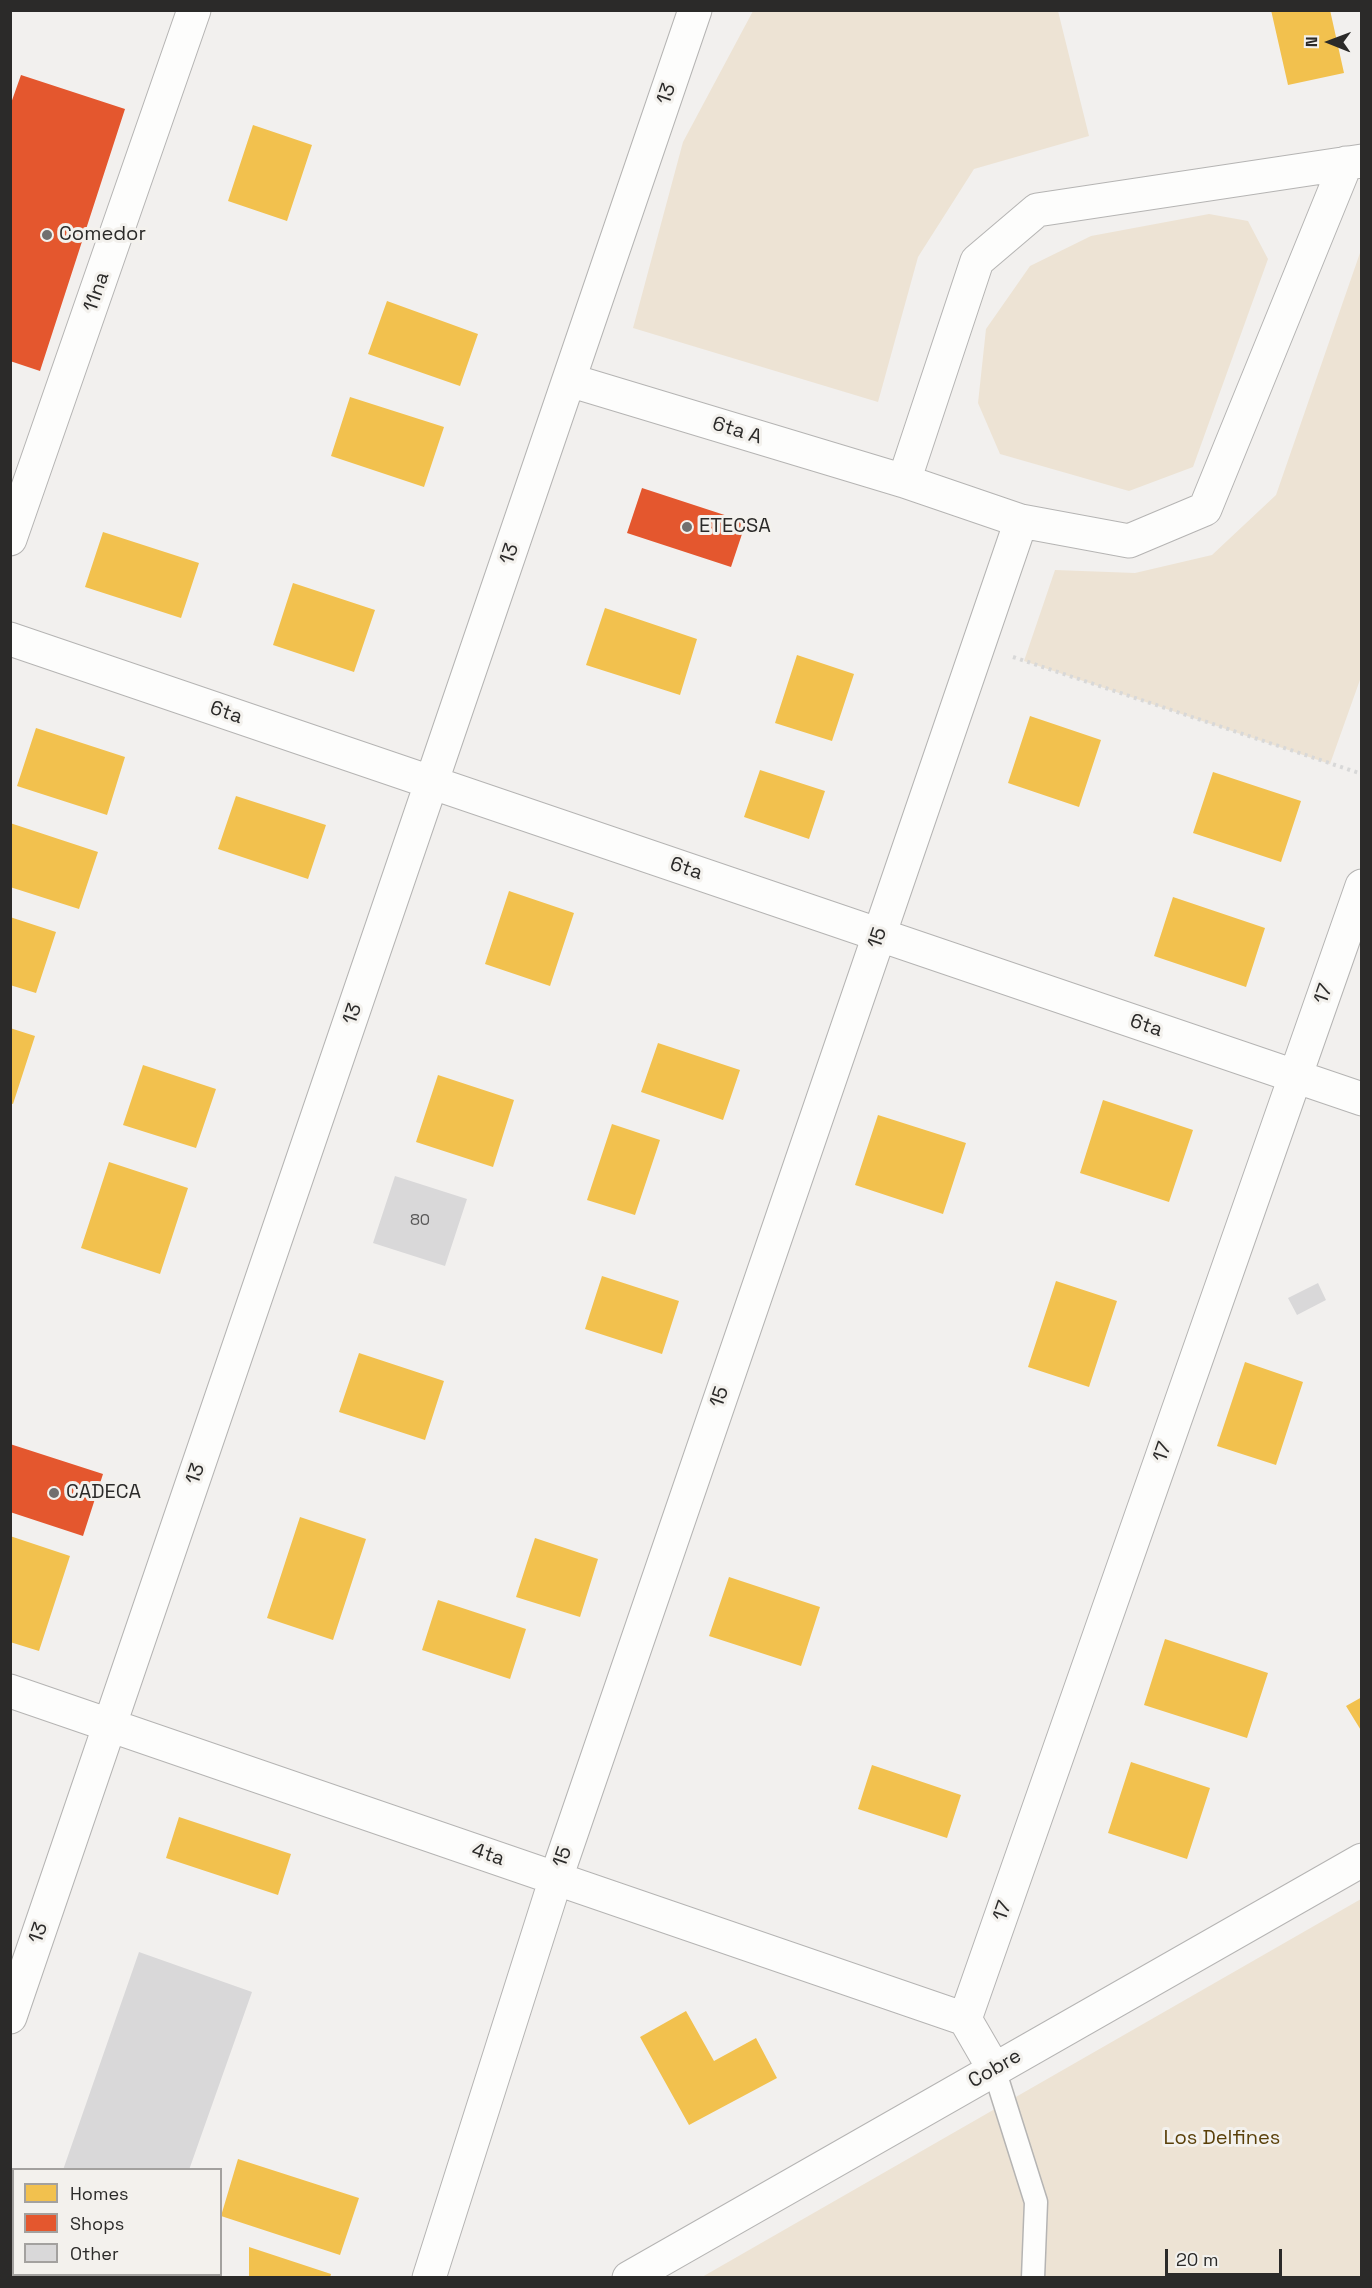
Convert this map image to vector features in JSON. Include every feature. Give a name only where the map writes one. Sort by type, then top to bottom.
[{"type":"street","name":"11na","points":[[10,539],[194,10]]},
{"type":"street","name":"13","points":[[10,2017],[695,10]]},
{"type":"street","name":"6ta A","points":[[569,380],[904,481],[1021,521],[1129,541],[1205,509],[1354,162]]},
{"type":"street","points":[[904,481],[977,261],[1037,210],[1354,162]]},
{"type":"street","name":"15","points":[[429,2277],[555,1878],[1021,521]]},
{"type":"street","name":"6ta","points":[[10,639],[1362,1099]]},
{"type":"street","name":"17","points":[[965,2019],[1362,886]]},
{"type":"street","name":"4ta","points":[[10,1691],[965,2019]]},
{"type":"street","name":"Cobre","points":[[629,2277],[1362,1860]]},
{"type":"street","points":[[965,2019],[994,2069]]},
{"type":"lane","points":[[994,2069],[1036,2202],[1033,2277]]},
{"type":"path","points":[[978,645],[1362,774]]},
{"type":"green space","points":[[753,11],[1058,11],[1089,136],[974,169],[918,257],[878,402],[633,328],[683,142]]},
{"type":"green space","points":[[1209,214],[1248,221],[1268,259],[1193,467],[1129,491],[1000,454],[978,403],[986,329],[1030,266],[1091,236]]},
{"type":"green space","points":[[1361,250],[1361,677],[1330,764],[1024,661],[1055,570],[1135,573],[1212,555],[1276,495]]},
{"type":"green space","name":"Los Delfines","points":[[1361,1899],[1361,2277],[702,2277]]},
{"type":"building: Homes","points":[[1271,10],[1330,10],[1344,73],[1288,85]]},
{"type":"building: Homes","points":[[253,125],[312,145],[287,221],[228,201]]},
{"type":"building: Homes","points":[[387,301],[478,334],[460,386],[368,354]]},
{"type":"building: Homes","points":[[350,397],[444,427],[424,487],[331,456]]},
{"type":"building: Homes","points":[[103,532],[199,563],[181,618],[85,587]]},
{"type":"building: Homes","points":[[293,583],[375,610],[354,672],[273,645]]},
{"type":"building: Homes","points":[[605,608],[697,639],[680,695],[586,665]]},
{"type":"building: Homes","points":[[797,655],[854,674],[832,741],[775,723]]},
{"type":"building: Homes","points":[[1030,716],[1101,740],[1079,807],[1008,783]]},
{"type":"building: Homes","points":[[36,728],[125,757],[107,815],[17,786]]},
{"type":"building: Homes","points":[[760,770],[825,791],[809,839],[744,817]]},
{"type":"building: Homes","points":[[1213,772],[1301,801],[1281,862],[1193,833]]},
{"type":"building: Homes","points":[[236,796],[326,825],[308,879],[218,849]]},
{"type":"building: Homes","points":[[10,823],[98,852],[79,909],[10,887]]},
{"type":"building: Homes","points":[[509,891],[574,913],[550,986],[485,964]]},
{"type":"building: Homes","points":[[1173,897],[1265,928],[1246,987],[1154,956]]},
{"type":"building: Homes","points":[[10,917],[56,932],[36,993],[10,985]]},
{"type":"building: Homes","points":[[10,1028],[35,1036],[13,1104],[10,1103]]},
{"type":"building: Homes","points":[[658,1043],[740,1070],[723,1120],[641,1092]]},
{"type":"building: Homes","points":[[143,1065],[216,1089],[196,1148],[123,1125]]},
{"type":"building: Homes","points":[[438,1075],[514,1100],[493,1167],[416,1142]]},
{"type":"building: Homes","points":[[1103,1100],[1193,1130],[1169,1202],[1080,1173]]},
{"type":"building: Homes","points":[[878,1115],[966,1143],[943,1214],[855,1185]]},
{"type":"building: Homes","points":[[612,1124],[660,1140],[635,1215],[587,1200]]},
{"type":"building: Homes","points":[[109,1162],[188,1188],[160,1274],[81,1248]]},
{"type":"building: Homes","points":[[602,1276],[679,1301],[662,1354],[585,1329]]},
{"type":"building: Homes","points":[[1056,1281],[1117,1301],[1089,1387],[1028,1367]]},
{"type":"building: Homes","points":[[359,1353],[444,1381],[425,1440],[339,1412]]},
{"type":"building: Homes","points":[[1245,1362],[1303,1382],[1276,1465],[1217,1446]]},
{"type":"building: Homes","points":[[300,1517],[366,1539],[333,1640],[267,1618]]},
{"type":"building: Homes","points":[[10,1536],[70,1556],[39,1651],[10,1642]]},
{"type":"building: Homes","points":[[535,1538],[598,1559],[580,1617],[516,1597]]},
{"type":"building: Homes","points":[[729,1577],[820,1607],[801,1666],[709,1636]]},
{"type":"building: Homes","points":[[438,1600],[526,1629],[510,1679],[422,1650]]},
{"type":"building: Homes","points":[[1165,1639],[1268,1673],[1247,1738],[1144,1705]]},
{"type":"building: Homes","points":[[1362,1697],[1362,1732],[1346,1706]]},
{"type":"building: Homes","points":[[1131,1762],[1210,1788],[1187,1859],[1108,1833]]},
{"type":"building: Homes","points":[[872,1765],[961,1795],[947,1838],[858,1809]]},
{"type":"building: Homes","points":[[179,1817],[291,1854],[278,1895],[166,1858]]},
{"type":"building: Homes","points":[[686,2011],[714,2061],[756,2038],[777,2078],[689,2125],[640,2037]]},
{"type":"building: Homes","points":[[238,2159],[359,2198],[340,2255],[222,2216]]},
{"type":"building: Homes","points":[[249,2247],[331,2274],[330,2278],[249,2278]]},
{"type":"building: Shops","name":"Comedor","points":[[21,75],[125,109],[40,371],[10,361],[10,106]]},
{"type":"building: Shops","name":"ETECSA","points":[[642,488],[746,522],[731,567],[627,533]]},
{"type":"building: Shops","name":"CADECA","points":[[10,1444],[103,1474],[83,1536],[10,1512]]},
{"type":"building: Other","points":[[395,1176],[467,1199],[445,1266],[373,1243]]},
{"type":"building: Other","points":[[1318,1283],[1326,1300],[1297,1315],[1288,1298]]},
{"type":"building: Other","points":[[139,1952],[252,1992],[190,2168],[64,2168]]},
{"type":"place","name":"Comedor","points":[[47,235]]},
{"type":"place","name":"ETECSA","points":[[687,527]]},
{"type":"place","name":"CADECA","points":[[54,1493]]}]
